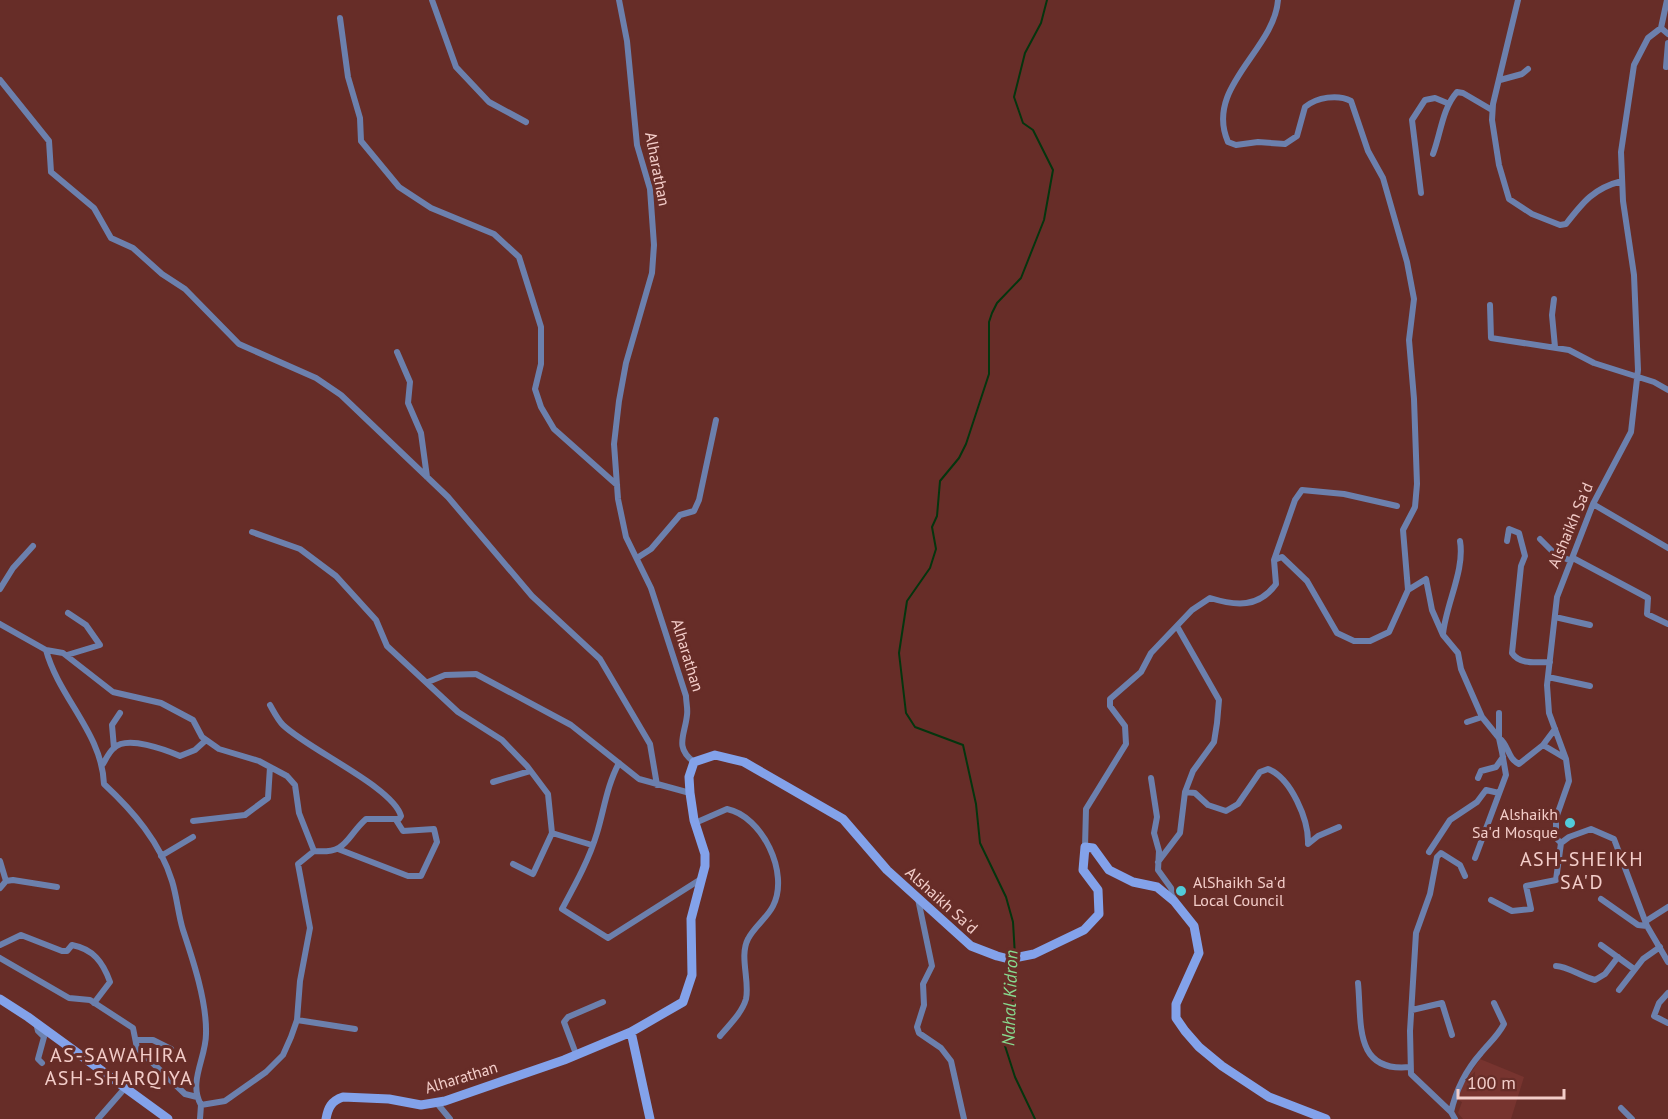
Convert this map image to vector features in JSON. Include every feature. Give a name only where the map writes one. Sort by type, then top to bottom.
[{"type":"street","points":[[432,0],[456,67],[489,102],[526,122]]},
{"type":"street","name":"Alharathan","points":[[326,1119],[328,1108],[335,1100],[342,1097],[389,1099],[421,1105],[493,1085],[576,1054],[631,1032],[683,1002],[692,975],[691,919],[705,854],[695,823],[690,793],[689,777],[694,762],[685,756],[680,742],[688,714],[686,696],[669,639],[638,558],[626,537],[617,485],[614,444],[619,401],[626,363],[652,273],[654,245],[650,189],[637,145],[627,41],[619,0]]},
{"type":"street","points":[[1274,560],[1282,557],[1307,581],[1337,633],[1354,641],[1370,641],[1389,632],[1408,590],[1403,530],[1415,507],[1417,484],[1409,340],[1414,299],[1407,262],[1383,178],[1368,151],[1352,100],[1342,96],[1320,99],[1305,107],[1297,136],[1285,144],[1258,142],[1236,145],[1228,141],[1224,132],[1224,98],[1261,41],[1277,8],[1278,0]]},
{"type":"street","points":[[1518,0],[1492,110],[1498,165],[1509,199],[1532,214],[1560,225],[1566,224],[1588,195],[1606,185],[1622,182]]},
{"type":"street","name":"Alshaikh Sa'd","points":[[1491,900],[1512,911],[1530,909],[1526,886],[1556,880],[1561,843],[1556,838],[1556,818],[1569,781],[1566,759],[1548,713],[1548,677],[1557,597],[1593,504],[1631,432],[1638,378],[1634,275],[1622,182],[1621,152],[1634,65],[1648,38],[1661,27],[1667,0]]},
{"type":"street","points":[[340,18],[348,76],[360,118],[361,141],[399,187],[431,208],[494,234],[519,257],[542,327],[541,364],[536,389],[541,407],[554,429],[617,485]]},
{"type":"street","points":[[1661,27],[1668,34]]},
{"type":"street","points":[[1666,67],[1668,43]]},
{"type":"street","points":[[1500,80],[1522,74],[1528,69]]},
{"type":"street","points":[[0,80],[49,141],[51,172],[94,208],[111,238],[133,248],[162,274],[185,289],[239,344],[316,378],[341,395],[448,497],[532,596],[600,659],[650,744],[657,785]]},
{"type":"street","points":[[1433,154],[1442,131],[1447,103],[1457,93],[1463,93],[1492,110]]},
{"type":"street","points":[[1421,193],[1412,120],[1425,100],[1435,98],[1447,103]]},
{"type":"street","points":[[1554,299],[1552,315],[1555,347]]},
{"type":"street","points":[[1490,305],[1491,339],[1569,350],[1594,363],[1668,390]]},
{"type":"street","points":[[397,352],[410,382],[408,403],[421,433],[427,477]]},
{"type":"street","points":[[638,558],[651,549],[680,515],[694,511],[699,500],[716,420]]},
{"type":"street","points":[[1326,1119],[1269,1097],[1222,1066],[1185,1031],[1176,1018],[1176,1004],[1199,953],[1194,926],[1174,901],[1157,887],[1132,882],[1109,870],[1093,848],[1085,847],[1086,809],[1126,744],[1125,726],[1110,706],[1110,699],[1141,672],[1151,653],[1178,628],[1192,610],[1210,598],[1252,604],[1268,595],[1276,584],[1274,560],[1294,500],[1302,490],[1344,494],[1397,506]]},
{"type":"street","points":[[1593,504],[1668,548]]},
{"type":"street","points":[[1507,541],[1509,529],[1519,533],[1525,556],[1521,566],[1512,652],[1516,658],[1529,662],[1550,662]]},
{"type":"street","points":[[252,532],[300,549],[336,576],[376,620],[387,646],[458,712],[502,740],[530,771],[548,794],[552,833],[533,873],[513,864]]},
{"type":"street","points":[[1540,539],[1554,553],[1648,598],[1647,614],[1668,624]]},
{"type":"street","points":[[1443,635],[1445,615],[1462,554],[1460,541]]},
{"type":"street","points":[[0,589],[13,568],[33,546]]},
{"type":"street","points":[[1408,590],[1426,579],[1432,610],[1443,635],[1458,653],[1461,669],[1482,717],[1504,742],[1510,758],[1519,764],[1543,745],[1555,729]]},
{"type":"street","points":[[67,655],[100,645],[86,625],[68,613]]},
{"type":"street","points":[[1555,617],[1590,625]]},
{"type":"street","points":[[0,624],[46,650],[67,655],[113,692],[161,703],[193,720],[206,740],[219,749],[270,767],[287,776],[295,785],[299,813],[314,851]]},
{"type":"street","points":[[1158,862],[1180,833],[1185,792],[1193,771],[1214,742],[1219,700],[1178,628]]},
{"type":"street","points":[[46,650],[51,668],[82,721],[102,764],[104,784],[136,814],[172,879],[182,927],[192,955],[206,1033],[196,1077],[197,1097],[201,1105],[200,1119]]},
{"type":"street","points":[[428,682],[445,675],[476,674],[571,725],[639,779],[690,793]]},
{"type":"street","points":[[1548,677],[1590,686]]},
{"type":"street","points":[[201,1105],[225,1101],[266,1072],[283,1055],[297,1020],[300,981],[310,928],[298,864],[314,851],[332,852],[338,849],[366,819],[396,820],[401,816],[399,810],[387,796],[282,724],[270,705]]},
{"type":"street","points":[[114,748],[112,725],[120,713]]},
{"type":"street","points":[[1475,858],[1506,775],[1499,738],[1499,713]]},
{"type":"street","points":[[1467,722],[1482,717]]},
{"type":"street","points":[[102,764],[120,744],[154,745],[180,756],[195,750],[206,740]]},
{"type":"street","points":[[1543,745],[1566,759]]},
{"type":"street","name":"Alshaikh Sa'd","points":[[694,762],[715,754],[744,762],[843,819],[887,870],[971,946],[1009,959],[1025,957],[1084,930],[1099,914],[1098,890],[1083,870],[1085,847]]},
{"type":"street","points":[[1478,778],[1486,769],[1496,767],[1503,757]]},
{"type":"street","points":[[619,763],[612,776],[581,874],[562,909],[608,938],[701,879]]},
{"type":"street","points":[[193,820],[245,815],[268,798],[270,767]]},
{"type":"street","points":[[1185,792],[1195,793],[1208,805],[1226,811],[1238,804],[1260,772],[1268,769],[1280,774],[1297,803],[1308,844],[1318,836],[1339,827]]},
{"type":"street","points":[[493,782],[530,771]]},
{"type":"street","points":[[1151,778],[1157,817],[1154,833],[1159,851],[1158,870],[1171,888],[1174,901]]},
{"type":"street","points":[[1430,852],[1450,820],[1477,802],[1486,789],[1500,793]]},
{"type":"street","points":[[695,823],[727,809],[744,815],[759,832],[775,861],[779,885],[774,905],[747,940],[746,998],[739,1013],[720,1036]]},
{"type":"street","points":[[338,849],[408,876],[421,876],[438,842],[434,829],[403,831],[396,820]]},
{"type":"street","points":[[1561,843],[1569,837],[1591,829],[1614,839],[1647,924],[1668,962]]},
{"type":"street","points":[[552,833],[592,845]]},
{"type":"street","points":[[161,856],[193,837]]},
{"type":"street","points":[[1455,1119],[1451,1112],[1411,1074],[1412,1010],[1416,933],[1430,894],[1437,857],[1442,853],[1460,865],[1465,876]]},
{"type":"street","points":[[0,861],[6,881]]},
{"type":"street","points":[[6,881],[57,887]]},
{"type":"street","points":[[0,888],[6,881]]},
{"type":"street","points":[[918,897],[932,966],[923,984],[924,1005],[917,1027],[919,1033],[941,1048],[951,1061],[964,1119]]},
{"type":"street","points":[[1601,899],[1638,925],[1647,924],[1668,907]]},
{"type":"street","points":[[0,945],[21,935],[62,951],[68,951],[72,945],[91,951],[105,968],[110,982],[94,1003]]},
{"type":"street","points":[[1601,945],[1634,969]]},
{"type":"street","points":[[1619,990],[1634,969],[1660,947]]},
{"type":"street","points":[[1556,966],[1563,966],[1580,977],[1595,980],[1605,974],[1618,957]]},
{"type":"street","points":[[0,958],[69,998],[94,1003],[133,1028],[137,1048],[184,1094],[197,1097]]},
{"type":"street","points":[[1358,983],[1361,1035],[1365,1049],[1381,1064],[1394,1069],[1410,1067]]},
{"type":"street","points":[[1668,993],[1659,1003],[1654,1016],[1668,1023]]},
{"type":"street","points":[[0,999],[36,1022],[168,1119]]},
{"type":"street","points":[[576,1054],[564,1022],[568,1017],[603,1002]]},
{"type":"street","points":[[1412,1010],[1442,1003],[1452,1035]]},
{"type":"street","points":[[1451,1112],[1459,1086],[1481,1053],[1496,1039],[1504,1024],[1494,1003]]},
{"type":"street","points":[[297,1020],[355,1029]]},
{"type":"street","points":[[36,1022],[38,1031],[44,1037],[39,1059],[42,1063]]},
{"type":"street","points":[[631,1032],[650,1119]]},
{"type":"street","points":[[135,1040],[153,1040],[171,1049]]},
{"type":"street","points":[[98,1119],[125,1088]]},
{"type":"street","points":[[436,1102],[450,1119]]},
{"type":"street","points":[[1622,1108],[1632,1119]]},
{"type":"shaded area","points":[[1480,1059],[1524,1077],[1511,1119],[1463,1119],[1458,1113],[1462,1102],[1458,1100],[1457,1094]]},
{"type":"waterway","name":"Nahal Kidron","points":[[1015,956],[1013,922],[1006,897],[980,843],[976,804],[963,745],[915,727],[906,713],[899,653],[907,601],[930,568],[936,549],[932,527],[937,516],[940,481],[959,458],[966,444],[989,374],[989,322],[992,313],[997,303],[1021,278],[1044,220],[1053,170],[1033,130],[1023,123],[1014,97],[1025,53],[1041,23],[1047,0]]},
{"type":"waterway","name":"Nahal Kidron","points":[[1015,961],[1012,1016],[1005,1046],[1015,1077],[1035,1119]]},
{"type":"place","name":"Alshaikh Sa'd Mosque","points":[[1570,823]]},
{"type":"place","name":"AlShaikh Sa'd Local Council","points":[[1181,891]]},
{"type":"district","name":"ASH-SHEIKH SA'D","points":[[1582,870]]},
{"type":"district","name":"AS-SAWAHIRA ASH-SHARQIYA","points":[[119,1066]]}]
